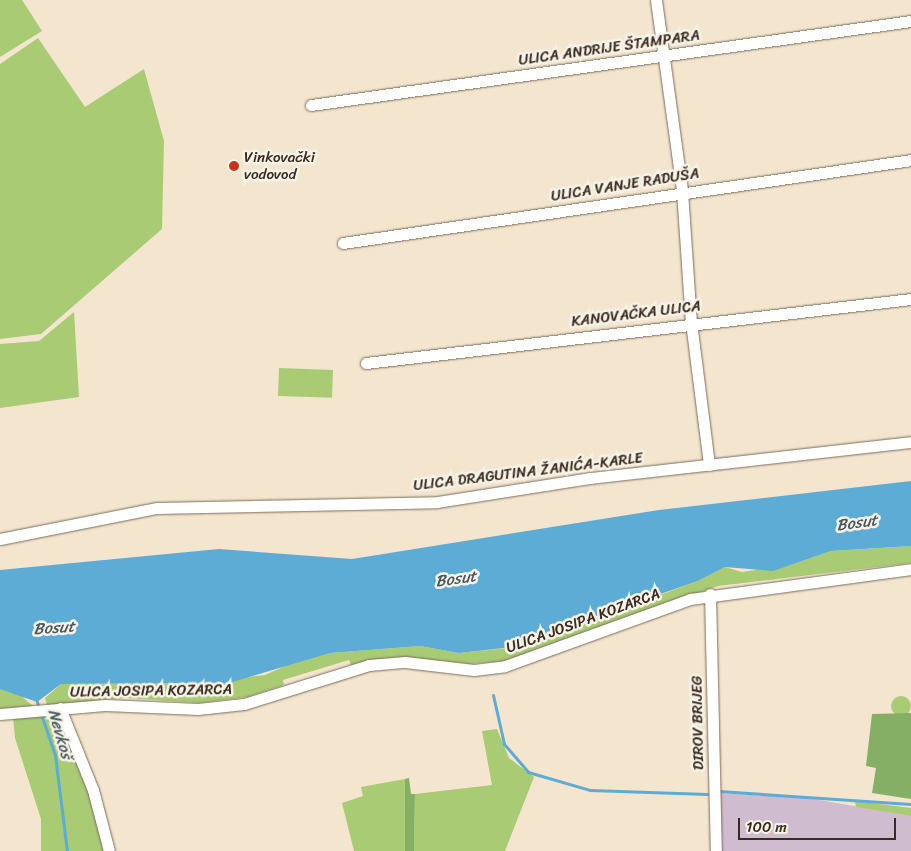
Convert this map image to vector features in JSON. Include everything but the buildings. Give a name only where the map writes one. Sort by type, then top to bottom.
[{"type":"street","points":[[656,0],[666,55],[682,191],[691,322],[709,465]]},
{"type":"street","name":"ULICA ANDRIJE ŠTAMPARA","points":[[311,105],[911,21]]},
{"type":"street","name":"ULICA VANJE RADUŠA","points":[[343,243],[682,191],[911,160]]},
{"type":"street","name":"KANOVAČKA ULICA","points":[[366,363],[691,322],[911,299]]},
{"type":"street","name":"ULICA DRAGUTINA ŽANIĆA-KARLE","points":[[0,539],[157,508],[437,502],[709,465],[911,442]]},
{"type":"street","name":"ULICA JOSIPA KOZARCA","points":[[0,714],[55,709],[244,704],[378,664],[405,662],[474,670],[505,666],[710,594],[911,568]]},
{"type":"street","name":"DIROV BRIJEG","points":[[710,594],[716,851]]},
{"type":"street","name":"ULICA JOSIPA KOZARCA","points":[[55,709],[96,799],[109,851]]},
{"type":"shaded area","points":[[719,793],[808,798],[911,816],[911,851],[719,851]]},
{"type":"green space","points":[[0,0],[22,0],[42,31],[0,57]]},
{"type":"green space","points":[[38,38],[85,107],[144,69],[164,141],[162,229],[41,334],[0,339],[0,64]]},
{"type":"green space","points":[[74,312],[79,397],[0,408],[0,344],[39,341]]},
{"type":"green space","points":[[279,368],[333,370],[332,398],[278,396]]},
{"type":"green space","points":[[911,546],[911,563],[718,586],[505,661],[470,664],[405,657],[351,665],[349,660],[283,680],[284,685],[248,697],[200,703],[125,698],[47,705],[45,698],[61,684],[199,683],[265,675],[305,657],[330,653],[420,646],[459,653],[518,647],[698,581],[725,567],[742,572],[790,565],[831,551]]},
{"type":"green space","points":[[0,689],[17,692],[33,706],[0,709]]},
{"type":"green space","points":[[901,696],[908,699],[911,706],[908,713],[901,716],[894,713],[891,706],[894,699]]},
{"type":"green space","points":[[58,713],[94,806],[105,851],[41,851],[41,819],[15,738],[13,716]]},
{"type":"green space","points":[[911,713],[911,799],[872,793],[876,768],[866,766],[872,714]]},
{"type":"green space","points":[[497,729],[509,758],[534,777],[505,851],[414,851],[415,794],[492,785],[482,731]]},
{"type":"green space","points":[[409,778],[411,794],[415,794],[414,851],[405,851],[405,779]]},
{"type":"green space","points":[[405,779],[405,851],[354,851],[342,803],[363,796],[361,787]]},
{"type":"green space","points":[[855,801],[911,808],[911,816],[856,807]]},
{"type":"water","name":"Bosut","points":[[911,481],[911,546],[831,551],[773,571],[725,567],[698,581],[542,635],[529,645],[459,653],[420,646],[330,653],[229,683],[61,684],[37,702],[0,689],[0,570],[219,549],[352,559],[659,510]]},
{"type":"waterway","points":[[493,695],[504,744],[528,772],[590,790],[707,794]]},
{"type":"waterway","name":"Nevkoš","points":[[36,699],[55,755],[67,851]]},
{"type":"waterway","points":[[719,791],[911,804]]},
{"type":"place","name":"Vinkovački vodovod","points":[[234,166]]}]
